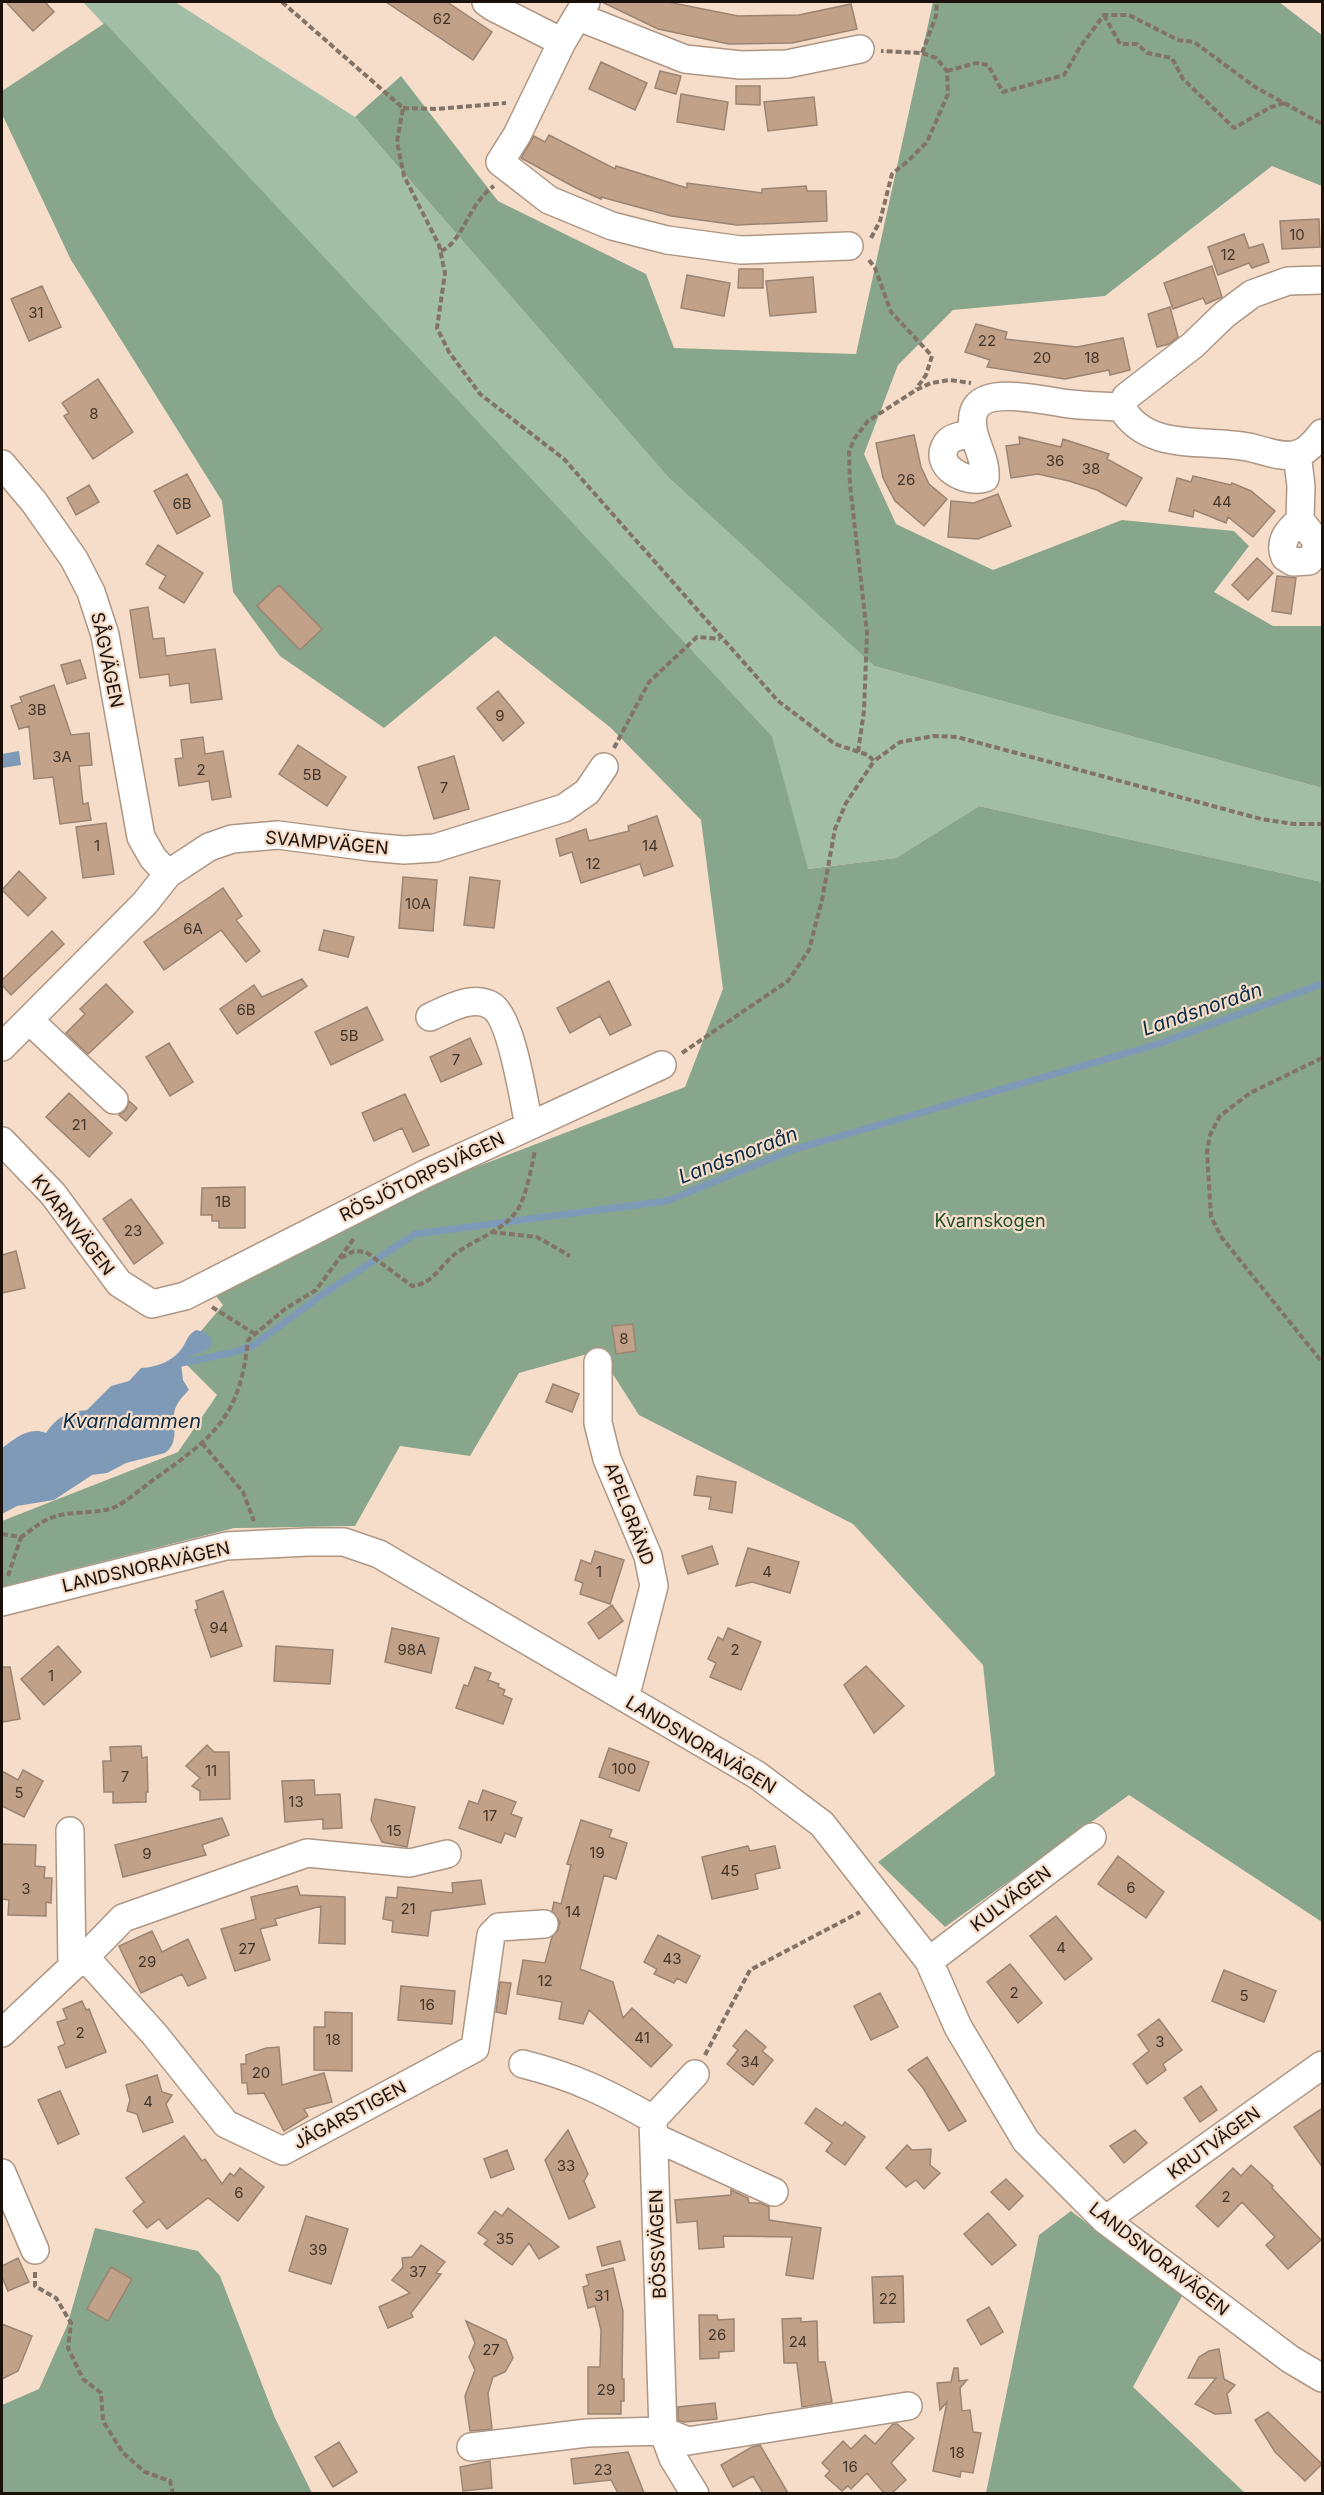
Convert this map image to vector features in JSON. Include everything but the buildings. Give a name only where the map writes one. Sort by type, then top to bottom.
[{"type":"street","points":[[486,2],[562,42]]},
{"type":"street","points":[[860,50],[787,64],[741,65],[685,59],[582,9],[562,42],[500,162],[549,200],[612,226],[667,240],[741,250],[861,247]]},
{"type":"street","points":[[1121,407],[1126,397],[1185,352],[1224,315],[1252,294],[1288,281],[1323,280]]},
{"type":"street","points":[[974,434],[972,418],[975,407],[990,398],[1021,397],[1067,404],[1121,407]]},
{"type":"street","points":[[1121,407],[1127,417],[1152,434],[1178,442],[1232,445],[1269,453],[1297,454],[1314,443],[1323,433]]},
{"type":"street","points":[[1297,454],[1301,486],[1300,520]]},
{"type":"street","name":"SÅGVÄGEN","points":[[2,464],[34,501],[74,559],[91,592],[105,635],[141,837],[153,858],[168,874]]},
{"type":"street","name":"SVAMPVÄGEN","points":[[2,1047],[146,903],[168,874],[209,846],[232,838],[278,835],[404,850],[435,848],[564,808],[587,792],[604,767]]},
{"type":"street","points":[[430,1017],[467,1002],[482,1002],[494,1006],[512,1045],[530,1126]]},
{"type":"street","points":[[29,1020],[114,1100]]},
{"type":"street","name":"RÖSJÖTORPSVÄGEN","points":[[190,1293],[396,1188],[662,1065]]},
{"type":"street","name":"KVARNVÄGEN","points":[[2,1141],[53,1194],[119,1283],[152,1304],[190,1293]]},
{"type":"street","name":"APELGRÄND","points":[[598,1362],[598,1423],[607,1459],[648,1557],[654,1586],[625,1698]]},
{"type":"street","name":"LANDSNORAVÄGEN","points":[[4,1591],[226,1546],[344,1542],[380,1554],[757,1774],[822,1824],[929,1961],[958,2027],[1026,2141],[1105,2220],[1290,2359],[1323,2378]]},
{"type":"street","points":[[70,1831],[78,1962]]},
{"type":"street","name":"KULVÄGEN","points":[[929,1961],[1092,1837]]},
{"type":"street","points":[[2,2033],[123,1918],[307,1853],[410,1863],[447,1854]]},
{"type":"street","name":"JÄGARSTIGEN","points":[[78,1962],[154,2035],[226,2124],[283,2151],[475,2048],[491,1935],[499,1927],[544,1924]]},
{"type":"street","points":[[523,2064],[571,2077],[598,2089],[653,2128],[774,2192]]},
{"type":"street","name":"KRUTVÄGEN","points":[[1105,2220],[1323,2065]]},
{"type":"street","points":[[653,2128],[694,2074]]},
{"type":"street","name":"BÖSSVÄGEN","points":[[653,2128],[663,2431],[673,2458],[694,2493]]},
{"type":"street","points":[[2,2173],[35,2250]]},
{"type":"street","points":[[471,2447],[587,2433],[663,2431],[688,2441],[908,2406]]},
{"type":"path","points":[[282,2],[403,108],[437,109],[533,101]]},
{"type":"path","points":[[922,53],[936,16],[937,2]]},
{"type":"path","points":[[947,71],[976,63],[988,65],[1003,92],[1064,75],[1080,47],[1104,15]]},
{"type":"path","points":[[1104,15],[1129,15],[1178,40],[1194,42],[1255,87],[1323,124]]},
{"type":"path","points":[[1104,15],[1120,44],[1137,44],[1148,53],[1172,58],[1183,79],[1234,128],[1271,107],[1285,103]]},
{"type":"path","points":[[860,50],[922,53],[936,58],[947,71],[948,94],[927,142],[892,174],[880,221],[861,247],[875,268],[891,312],[932,356],[926,375],[916,390]]},
{"type":"path","points":[[403,108],[397,142],[404,176],[441,251],[445,273],[437,328],[449,352],[480,394],[564,459],[778,701],[835,744],[868,755],[874,760]]},
{"type":"path","points":[[441,251],[449,248],[475,204],[486,191],[514,173]]},
{"type":"path","points":[[858,752],[864,711],[867,633],[850,485],[849,452],[854,439],[868,421],[931,383],[959,380],[980,386],[990,398]]},
{"type":"path","points":[[604,767],[649,682],[697,637],[722,639]]},
{"type":"path","points":[[662,1065],[788,981],[809,950],[822,900],[835,829],[846,803],[874,760],[900,742],[934,735],[957,737],[1262,819],[1294,824],[1323,824]]},
{"type":"path","points":[[1323,1058],[1250,1093],[1233,1104],[1220,1116],[1215,1125],[1210,1135],[1207,1152],[1211,1217],[1222,1238],[1323,1362]]},
{"type":"path","points":[[339,1259],[354,1251],[366,1252],[412,1286],[424,1285],[456,1254],[499,1228],[521,1204],[536,1151],[530,1126]]},
{"type":"path","points":[[4,1591],[21,1537],[41,1522],[56,1516],[114,1508],[202,1443],[217,1428],[232,1406],[241,1382],[248,1340],[285,1309],[316,1290],[360,1229]]},
{"type":"path","points":[[491,1232],[537,1236],[570,1256]]},
{"type":"path","points":[[190,1293],[255,1334]]},
{"type":"path","points":[[202,1443],[243,1492],[263,1544]]},
{"type":"path","points":[[2,1534],[21,1537]]},
{"type":"path","points":[[694,2074],[750,1970],[880,1901]]},
{"type":"path","points":[[35,2250],[35,2286],[56,2298],[71,2323],[68,2348],[83,2379],[101,2393],[103,2421],[123,2453],[145,2472],[170,2481],[173,2493]]},
{"type":"green space","points":[[83,2],[175,2],[355,117],[668,477],[874,666],[1322,788],[1322,882],[979,806],[896,858],[807,869],[772,736]]},
{"type":"green space","points":[[933,2],[1279,2],[1322,35],[1322,186],[1272,166],[1105,296],[953,310],[898,365],[864,454],[896,524],[993,570],[1122,520],[1234,531],[1249,546],[1214,592],[1273,626],[1322,626],[1322,788],[874,666],[668,477],[355,117],[401,76],[498,201],[646,274],[674,348],[856,354]]},
{"type":"green space","name":"Kvarnskogen","points":[[105,23],[772,736],[808,869],[896,858],[979,806],[1322,882],[1322,1922],[1129,1795],[945,1927],[878,1862],[995,1775],[983,1665],[853,1524],[639,1415],[598,1351],[519,1373],[470,1456],[400,1446],[355,1526],[234,1528],[2,1587],[2,1521],[178,1452],[217,1395],[179,1357],[223,1305],[212,1291],[330,1223],[685,1087],[723,989],[701,820],[611,728],[495,636],[384,728],[280,656],[233,592],[222,501],[71,260],[2,114],[2,91]]},
{"type":"green space","points":[[1071,2211],[1182,2296],[1133,2387],[1245,2493],[986,2493],[1039,2235]]},
{"type":"green space","points":[[95,2228],[198,2251],[220,2276],[275,2418],[312,2493],[2,2494],[2,2405],[39,2389],[67,2326]]},
{"type":"water","points":[[19,751],[21,765],[2,768],[2,754]]},
{"type":"water","name":"Kvarndammen","points":[[196,1330],[205,1332],[212,1339],[210,1348],[181,1363],[183,1380],[189,1390],[176,1407],[174,1439],[165,1453],[126,1463],[107,1473],[92,1475],[54,1500],[17,1506],[2,1514],[2,1448],[28,1432],[46,1433],[63,1416],[87,1410],[111,1386],[129,1381],[141,1368],[159,1365],[171,1359]]},
{"type":"waterway","name":"Landsnoraån","points":[[181,1363],[235,1352],[254,1345],[323,1294],[415,1234],[667,1201],[792,1150],[1158,1044],[1322,984]]}]
